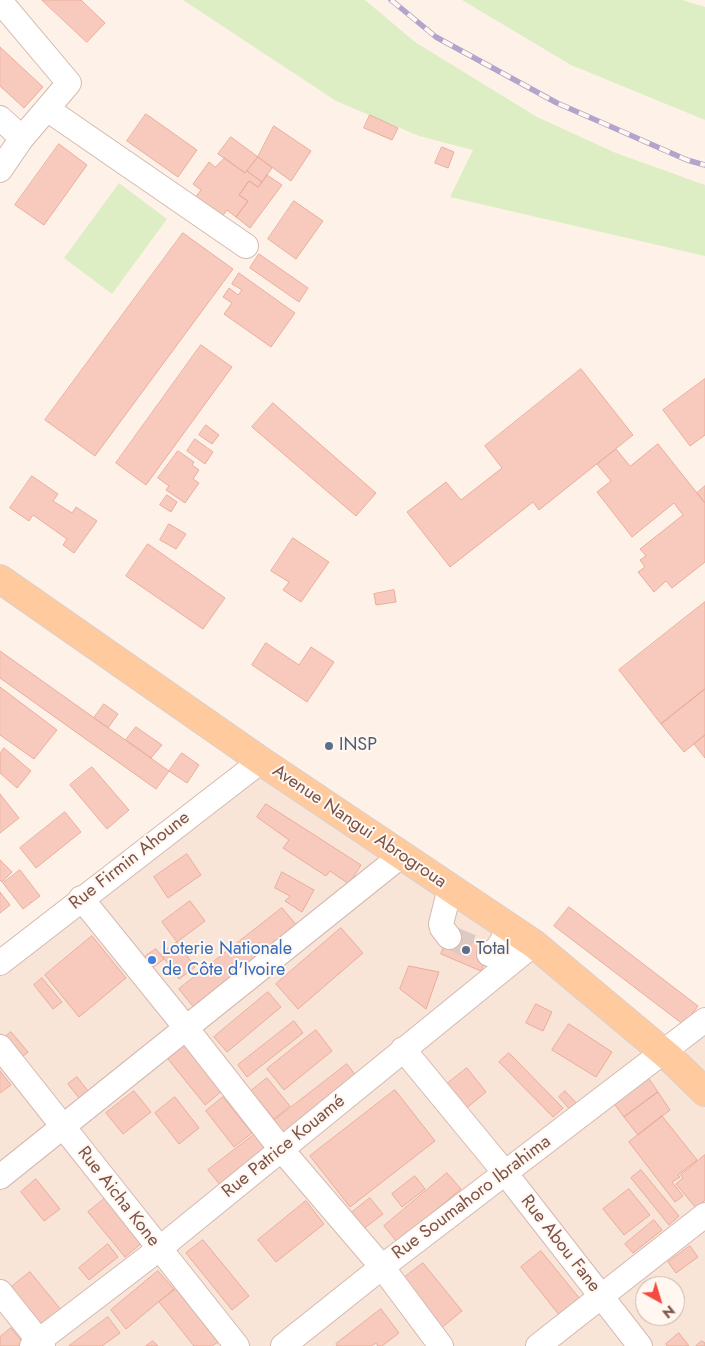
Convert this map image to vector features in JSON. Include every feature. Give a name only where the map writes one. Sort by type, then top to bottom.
[{"type":"main road","name":"Avenue Nangui Abrogroua","points":[[0,579],[261,761],[534,944],[669,1057],[705,1092]]},
{"type":"street","points":[[0,1],[69,83],[22,138],[0,170]]},
{"type":"street","points":[[47,109],[246,246]]},
{"type":"street","points":[[0,118],[22,138]]},
{"type":"street","name":"Rue Firmin Ahoune","points":[[0,963],[81,898],[261,761]]},
{"type":"street","points":[[0,1177],[402,855]]},
{"type":"street","points":[[449,937],[441,924],[450,888]]},
{"type":"street","points":[[81,898],[281,1149],[382,1267],[441,1346]]},
{"type":"street","points":[[489,954],[497,949],[510,928]]},
{"type":"street","name":"Rue Patrice Kouamé","points":[[38,1344],[159,1249],[534,944]]},
{"type":"street","name":"Rue Soumahoro Ibrahima","points":[[283,1346],[382,1267],[705,1020]]},
{"type":"street","name":"Rue Aicha Kone","points":[[0,1048],[237,1346]]},
{"type":"street","name":"Rue Abou Fane","points":[[404,1050],[506,1174],[640,1346]]},
{"type":"street","points":[[538,1346],[705,1215]]},
{"type":"street","points":[[0,1292],[38,1344]]},
{"type":"shaded area","points":[[245,763],[684,1055],[705,1028],[705,1346],[0,1346],[0,962]]},
{"type":"green space","points":[[183,0],[365,0],[415,42],[537,117],[616,153],[705,185],[705,256],[450,197],[473,150],[419,136],[336,101]]},
{"type":"green space","points":[[462,0],[682,0],[705,7],[705,120],[571,65]]},
{"type":"green space","points":[[119,183],[167,219],[112,294],[64,258]]},
{"type":"building","points":[[42,0],[81,0],[105,23],[87,42]]},
{"type":"building","points":[[0,47],[43,87],[24,108],[0,86]]},
{"type":"building","points":[[146,114],[197,150],[178,177],[127,141]]},
{"type":"building","points":[[370,115],[398,128],[392,140],[364,128]]},
{"type":"building","points":[[274,126],[311,151],[291,181],[258,157]]},
{"type":"building","points":[[231,137],[258,157],[245,173],[218,154]]},
{"type":"building","points":[[59,144],[87,165],[44,225],[15,205]]},
{"type":"building","points":[[442,147],[454,152],[448,168],[435,163]]},
{"type":"building","points":[[258,157],[272,168],[262,182],[247,171]]},
{"type":"building","points":[[225,158],[245,173],[247,171],[262,182],[258,187],[249,181],[239,195],[248,201],[236,217],[227,210],[221,218],[194,199],[201,190],[193,184],[209,162],[215,167]]},
{"type":"building","points":[[267,175],[282,185],[250,228],[236,217],[248,201],[239,195],[249,181],[258,187]]},
{"type":"building","points":[[294,201],[323,221],[296,259],[268,239]]},
{"type":"building","points":[[183,233],[233,269],[95,456],[45,420]]},
{"type":"building","points":[[259,254],[308,288],[299,302],[250,268]]},
{"type":"building","points":[[239,273],[295,313],[271,347],[224,314],[232,303],[223,297],[229,288],[238,295],[242,290],[232,284]]},
{"type":"building","points":[[201,345],[232,367],[146,485],[116,463]]},
{"type":"building","points":[[581,369],[633,435],[539,510],[533,502],[450,567],[407,512],[446,482],[461,500],[502,468],[485,446]]},
{"type":"building","points":[[705,379],[705,435],[690,446],[663,410]]},
{"type":"building","points":[[273,403],[376,493],[356,516],[252,427]]},
{"type":"building","points":[[206,425],[219,435],[212,444],[199,435]]},
{"type":"building","points":[[195,439],[213,452],[205,464],[187,451]]},
{"type":"building","points":[[658,444],[705,503],[705,562],[672,588],[666,581],[654,592],[638,572],[645,567],[640,560],[646,556],[640,549],[683,515],[674,503],[632,537],[597,492],[611,481],[597,464],[616,449],[630,466]]},
{"type":"building","points":[[178,451],[194,462],[192,465],[199,470],[193,479],[199,483],[185,503],[166,490],[169,486],[158,478]]},
{"type":"building","points":[[32,476],[58,494],[53,501],[72,513],[76,507],[97,521],[74,553],[63,545],[67,539],[33,515],[29,521],[10,508]]},
{"type":"building","points":[[705,486],[705,503],[697,493]]},
{"type":"building","points":[[167,495],[177,502],[171,512],[160,505]]},
{"type":"building","points":[[169,524],[186,534],[176,549],[160,540]]},
{"type":"building","points":[[293,538],[329,562],[301,602],[283,590],[289,582],[271,571]]},
{"type":"building","points":[[148,544],[225,598],[203,629],[126,576]]},
{"type":"building","points":[[394,590],[396,602],[376,605],[374,594]]},
{"type":"building","points":[[705,602],[705,689],[661,724],[619,670]]},
{"type":"building","points":[[266,643],[299,665],[311,647],[334,662],[307,702],[252,665]]},
{"type":"building","points":[[0,651],[169,771],[156,789],[0,678]]},
{"type":"building","points":[[0,687],[57,730],[34,759],[0,735]]},
{"type":"building","points":[[705,689],[705,735],[684,752],[661,724]]},
{"type":"building","points":[[104,704],[118,714],[108,728],[94,718]]},
{"type":"building","points":[[136,727],[162,745],[151,758],[126,740]]},
{"type":"building","points":[[705,735],[705,758],[694,744]]},
{"type":"building","points":[[4,748],[31,771],[17,788],[0,773],[0,754]]},
{"type":"building","points":[[182,753],[199,765],[187,783],[169,771]]},
{"type":"building","points":[[92,767],[129,810],[107,829],[70,785]]},
{"type":"building","points":[[0,794],[19,818],[0,833]]},
{"type":"building","points":[[266,804],[361,865],[349,884],[330,871],[326,876],[283,848],[289,840],[257,817]]},
{"type":"building","points":[[65,812],[81,832],[36,868],[20,848]]},
{"type":"building","points":[[187,854],[201,875],[168,898],[154,877]]},
{"type":"building","points":[[0,860],[12,872],[2,882],[0,880]]},
{"type":"building","points":[[20,870],[40,896],[23,909],[3,883]]},
{"type":"building","points":[[282,872],[314,890],[302,912],[285,901],[290,896],[275,888]]},
{"type":"building","points":[[0,892],[10,905],[0,913]]},
{"type":"building","points":[[190,901],[205,921],[177,942],[162,922]]},
{"type":"building","points":[[569,907],[698,1006],[684,1025],[554,926]]},
{"type":"building","points":[[282,908],[298,927],[195,1009],[179,989]]},
{"type":"building","points":[[341,928],[363,953],[298,1009],[276,984]]},
{"type":"building","points":[[451,932],[491,949],[481,971],[441,954]]},
{"type":"building","points":[[92,936],[126,978],[79,1017],[45,975]]},
{"type":"building","points":[[177,942],[195,967],[179,979],[161,954]]},
{"type":"building","points":[[156,949],[164,959],[151,969],[143,958]]},
{"type":"building","points":[[409,966],[439,972],[426,1009],[400,989]]},
{"type":"building","points":[[42,978],[62,1002],[53,1009],[34,985]]},
{"type":"building","points":[[268,992],[281,1007],[227,1052],[214,1037]]},
{"type":"building","points":[[536,1004],[552,1012],[543,1031],[526,1023]]},
{"type":"building","points":[[294,1021],[303,1033],[247,1077],[238,1065]]},
{"type":"building","points":[[569,1024],[612,1052],[596,1077],[552,1050]]},
{"type":"building","points":[[316,1030],[332,1051],[284,1090],[267,1069]]},
{"type":"building","points":[[11,1032],[28,1052],[17,1061],[0,1041]]},
{"type":"building","points":[[185,1045],[222,1091],[205,1105],[168,1059]]},
{"type":"building","points":[[509,1053],[563,1108],[553,1117],[499,1062]]},
{"type":"building","points":[[347,1064],[360,1081],[285,1140],[271,1123]]},
{"type":"building","points":[[467,1068],[486,1092],[463,1111],[443,1087]]},
{"type":"building","points":[[0,1071],[11,1085],[0,1093]]},
{"type":"building","points":[[647,1076],[658,1092],[624,1117],[613,1102]]},
{"type":"building","points":[[77,1077],[92,1096],[83,1103],[68,1084]]},
{"type":"building","points":[[267,1078],[290,1106],[274,1119],[251,1091]]},
{"type":"building","points":[[395,1090],[435,1141],[350,1207],[310,1156]]},
{"type":"building","points":[[134,1091],[151,1112],[123,1134],[106,1113]]},
{"type":"building","points":[[565,1091],[579,1106],[572,1112],[559,1097]]},
{"type":"building","points":[[658,1092],[670,1110],[638,1135],[624,1117]]},
{"type":"building","points":[[175,1097],[199,1128],[179,1144],[155,1113]]},
{"type":"building","points":[[223,1097],[252,1133],[234,1147],[206,1111]]},
{"type":"building","points":[[662,1116],[697,1160],[678,1175],[680,1177],[672,1182],[683,1196],[675,1202],[629,1142]]},
{"type":"building","points":[[255,1134],[268,1150],[221,1186],[208,1170]]},
{"type":"building","points":[[705,1155],[705,1200],[696,1208],[676,1184],[683,1178],[681,1175]]},
{"type":"building","points":[[641,1170],[679,1216],[669,1225],[631,1178]]},
{"type":"building","points":[[447,1173],[461,1189],[397,1242],[384,1226]]},
{"type":"building","points":[[415,1176],[425,1189],[402,1207],[392,1194]]},
{"type":"building","points":[[36,1179],[60,1209],[44,1221],[21,1192]]},
{"type":"building","points":[[629,1189],[650,1215],[624,1235],[603,1209]]},
{"type":"building","points":[[108,1196],[144,1241],[125,1257],[88,1212]]},
{"type":"building","points":[[370,1198],[383,1214],[362,1230],[350,1214]]},
{"type":"building","points":[[306,1201],[324,1224],[276,1262],[258,1240]]},
{"type":"building","points":[[654,1220],[662,1230],[633,1253],[625,1244]]},
{"type":"building","points":[[203,1240],[249,1296],[232,1310],[186,1253]]},
{"type":"building","points":[[108,1244],[118,1257],[89,1280],[79,1268]]},
{"type":"building","points":[[690,1246],[698,1257],[676,1273],[668,1262]]},
{"type":"building","points":[[541,1251],[580,1299],[560,1316],[521,1267]]},
{"type":"building","points":[[423,1263],[462,1311],[440,1329],[400,1281]]},
{"type":"building","points":[[158,1271],[174,1289],[126,1329],[111,1310]]},
{"type":"building","points":[[30,1272],[62,1311],[42,1327],[10,1288]]},
{"type":"building","points":[[176,1289],[218,1342],[212,1346],[194,1346],[159,1302]]},
{"type":"building","points":[[381,1309],[399,1333],[382,1346],[378,1346],[376,1343],[371,1346],[337,1346],[336,1344]]},
{"type":"building","points":[[108,1317],[120,1333],[102,1346],[69,1346]]},
{"type":"building","points":[[11,1328],[24,1346],[0,1346],[0,1337]]},
{"type":"building","points":[[679,1333],[689,1346],[667,1346],[666,1344]]},
{"type":"building","points":[[153,1341],[158,1346],[146,1346]]},
{"type":"building","points":[[702,1341],[705,1343],[705,1346],[696,1346]]},
{"type":"tunnel","points":[[449,937],[489,954]]},
{"type":"railway","points":[[391,0],[436,37],[557,103],[687,160],[705,165]]},
{"type":"place","name":"INSP","points":[[329,746]]},
{"type":"place","name":"Total","points":[[466,950]]},
{"type":"place","name":"Loterie Nationale de Côte d'Ivoire","points":[[152,960]]}]
